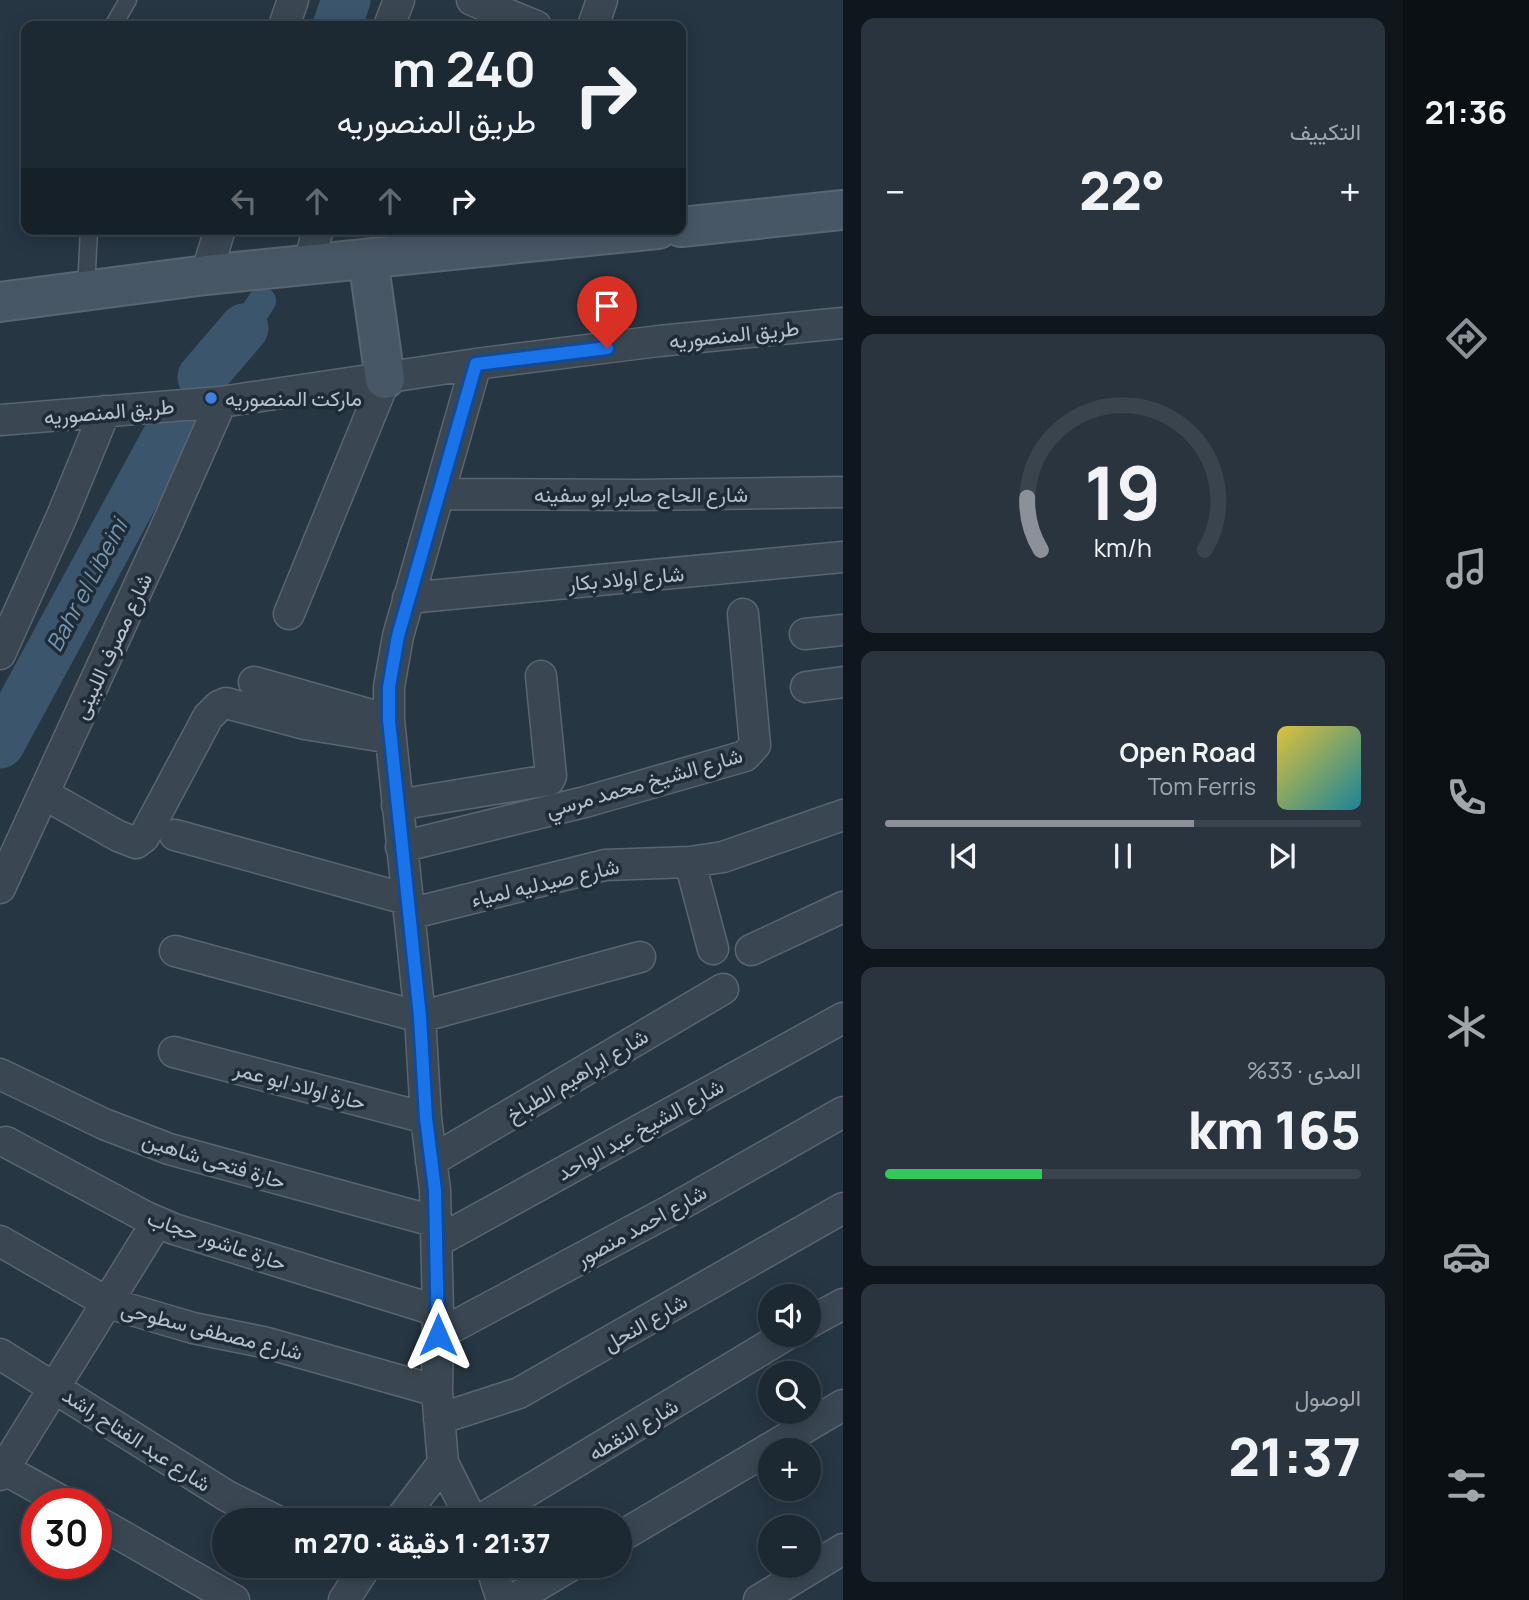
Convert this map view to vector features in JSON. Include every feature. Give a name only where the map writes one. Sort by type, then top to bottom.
[{"type":"main road","points":[[686,226],[843,210]]},
{"type":"main road","points":[[0,302],[206,275],[314,247],[368,258],[453,240],[544,235]]},
{"type":"main road","points":[[368,258],[385,379]]},
{"type":"street","points":[[287,21],[293,0]]},
{"type":"street","points":[[391,21],[399,0]]},
{"type":"street","points":[[471,0],[524,21]]},
{"type":"street","points":[[595,21],[601,0]]},
{"type":"street","points":[[206,275],[218,235]]},
{"type":"street","name":"طريق المنصوريه","points":[[0,420],[221,402],[476,364],[659,341],[843,323]]},
{"type":"street","points":[[466,1508],[443,1463],[438,1405],[437,1232],[420,1017],[390,729],[392,661],[476,364]]},
{"type":"street","points":[[289,614],[385,379]]},
{"type":"street","name":"شارع مصرف اللبينى","points":[[0,888],[221,402]]},
{"type":"street","points":[[0,654],[62,516],[105,411]]},
{"type":"street","name":"شارع الحاج صابر ابو سفينه","points":[[440,494],[843,492]]},
{"type":"street","name":"شارع اولاد بكار","points":[[408,598],[843,557]]},
{"type":"street","name":"شارع الشيخ محمد مرسي","points":[[401,847],[585,802],[748,753],[755,745],[743,614]]},
{"type":"street","points":[[804,634],[843,630]]},
{"type":"street","points":[[397,805],[549,780],[551,776],[541,676]]},
{"type":"street","points":[[806,687],[843,681]]},
{"type":"street","points":[[254,682],[390,729]]},
{"type":"street","points":[[44,794],[118,836],[136,843],[144,837],[208,717],[219,706],[226,703],[305,724],[390,729]]},
{"type":"street","name":"شارع صيدليه لمياء","points":[[407,906],[605,865],[690,862],[723,857],[843,815]]},
{"type":"street","points":[[175,835],[407,906]]},
{"type":"street","points":[[690,862],[713,949]]},
{"type":"street","points":[[751,950],[843,906]]},
{"type":"street","points":[[175,951],[420,1017],[640,957]]},
{"type":"street","name":"شارع ابراهيم الطباخ","points":[[431,1161],[723,989]]},
{"type":"street","name":"شارع الشيخ عبد الواحد","points":[[437,1232],[843,1018]]},
{"type":"street","name":"حارة اولاد ابو عمر","points":[[174,1052],[426,1118]]},
{"type":"street","name":"حارة فتحى شاهين","points":[[0,1074],[104,1124],[169,1149],[437,1232]]},
{"type":"street","name":"شارع احمد منصور","points":[[438,1323],[671,1210],[843,1112]]},
{"type":"street","name":"حارة عاشور حجاب","points":[[6,1142],[157,1222],[438,1323]]},
{"type":"street","name":"شارع النحل","points":[[438,1405],[519,1393],[843,1208]]},
{"type":"street","points":[[36,1488],[1,1470],[157,1222]]},
{"type":"street","name":"شارع مصطفى سطوحى","points":[[0,1241],[108,1303],[193,1328],[263,1342],[438,1405]]},
{"type":"street","points":[[821,1316],[843,1304]]},
{"type":"street","name":"شارع النقطه","points":[[500,1508],[766,1347]]},
{"type":"street","name":"شارع عبد الفتاح راشد","points":[[0,1354],[184,1470],[251,1508]]},
{"type":"street","points":[[632,1530],[843,1405]]},
{"type":"street","points":[[409,1508],[443,1463]]},
{"type":"street","points":[[112,1530],[234,1600]]},
{"type":"street","points":[[759,1600],[843,1549]]},
{"type":"street","points":[[344,1600],[358,1578]]},
{"type":"street","points":[[495,1578],[502,1600]]},
{"type":"street","points":[[513,1600],[550,1578]]},
{"type":"lane","points":[[116,21],[128,0]]},
{"type":"lane","points":[[86,290],[89,235]]},
{"type":"waterway","name":"Bahr el Libeini","points":[[339,21],[346,0]]},
{"type":"waterway","points":[[244,328],[262,301]]},
{"type":"waterway","name":"Bahr el Libeini","points":[[202,377],[244,328]]},
{"type":"waterway","name":"Bahr el Libeini","points":[[0,744],[172,427]]},
{"type":"place","name":"ماركت المنصوريه","points":[[211,398]]},
{"type":"route","points":[[438,1335],[435,1190],[389,720],[392,661],[476,364],[607,348]]}]
